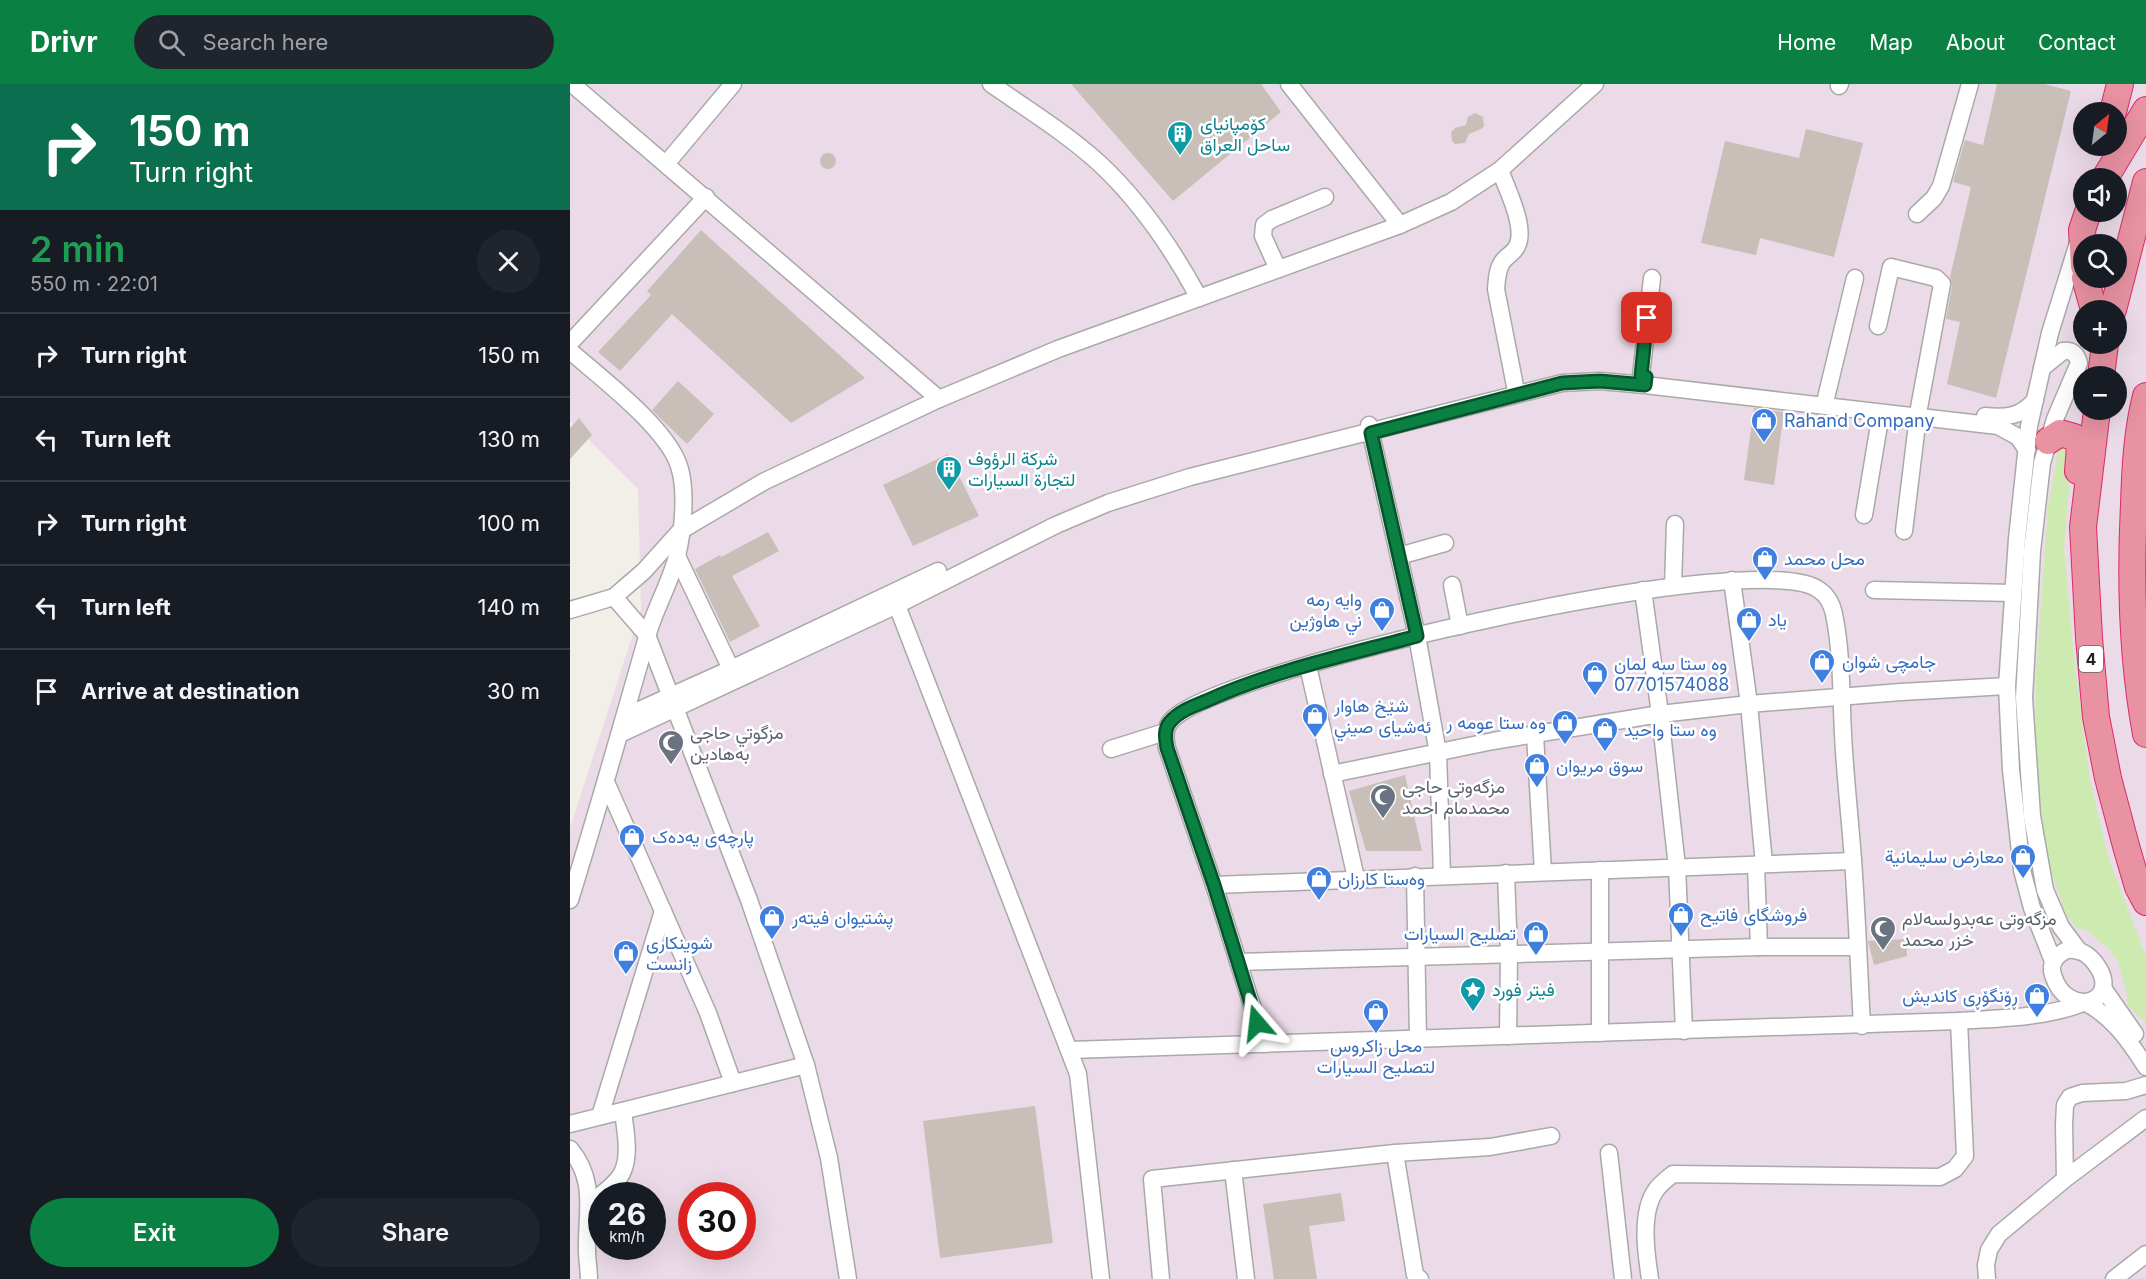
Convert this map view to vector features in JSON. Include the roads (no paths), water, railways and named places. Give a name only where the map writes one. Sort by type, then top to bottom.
[{"type":"highway","points":[[2116,102],[2120,84]]},
{"type":"highway","points":[[2111,168],[2146,110]]},
{"type":"highway","points":[[2116,300],[2146,182]]},
{"type":"highway","points":[[2146,396],[2136,466],[2131,566],[2137,676],[2146,734]]},
{"type":"highway","name":"4","points":[[2096,420],[2083,527],[2096,717],[2108,778],[2126,846],[2138,887],[2146,902]]},
{"type":"highway","points":[[2037,445],[2055,435],[2064,433],[2074,437],[2080,446],[2076,501],[2083,527]]},
{"type":"street","points":[[572,84],[939,399]]},
{"type":"street","points":[[666,164],[733,84]]},
{"type":"street","points":[[991,84],[1081,148],[1119,184],[1171,248],[1199,298]]},
{"type":"street","points":[[570,610],[614,597],[644,571],[680,531],[765,481],[939,399],[1058,349],[1400,225],[1451,202],[1500,170],[1596,84]]},
{"type":"street","points":[[1917,214],[1934,198],[1941,186],[1970,84]]},
{"type":"street","points":[[1298,88],[1400,225]]},
{"type":"street","points":[[1500,170],[1520,226],[1520,240],[1516,248],[1502,262],[1497,275],[1496,289],[1509,390]]},
{"type":"street","points":[[570,343],[706,197]]},
{"type":"street","points":[[1278,270],[1263,236],[1264,225],[1272,219],[1325,197]]},
{"type":"street","points":[[2079,951],[2058,921],[2045,890],[2032,816],[2024,698],[2031,551],[2040,472],[2035,400],[2059,299],[2085,222]]},
{"type":"street","points":[[1878,326],[1891,267],[1936,278],[1942,284],[1918,413],[1904,531]]},
{"type":"street","points":[[1644,379],[1652,278]]},
{"type":"street","points":[[1826,398],[1855,278]]},
{"type":"street","points":[[570,351],[631,405],[657,432],[675,456],[680,468],[685,501],[677,556],[647,635],[626,716],[570,900]]},
{"type":"street","points":[[2042,368],[2063,351],[2073,352],[2079,363],[2062,402],[2037,445],[2013,593],[2007,686],[2011,770],[2022,870],[2032,908],[2053,961],[2054,980],[2064,995],[2096,1008],[2114,1024],[2146,1067]]},
{"type":"street","points":[[1644,379],[1881,413],[2005,417],[2025,410],[2035,400]]},
{"type":"street","points":[[626,716],[673,702],[895,599],[1052,515],[1132,489],[1190,477],[1509,390],[1581,381],[1644,379],[1826,398],[1998,426],[2012,432],[2023,443],[2037,445]]},
{"type":"street","points":[[1864,515],[1881,413]]},
{"type":"street","points":[[1370,429],[1417,636],[1438,753],[1443,875]]},
{"type":"street","points":[[1673,586],[1675,524]]},
{"type":"street","points":[[1399,556],[1445,543]]},
{"type":"street","points":[[677,556],[731,669]]},
{"type":"street","points":[[1732,580],[1749,704],[1760,865],[1759,947]]},
{"type":"street","points":[[1264,1044],[1214,885],[1167,748],[1168,725],[1177,715],[1198,704],[1254,682],[1417,636],[1643,590],[1732,580],[1796,580],[1808,583],[1824,594],[1834,614],[1843,698],[1843,733],[1862,1026]]},
{"type":"street","points":[[1452,585],[1460,626]]},
{"type":"street","points":[[1643,590],[1677,867],[1684,1031]]},
{"type":"street","points":[[1874,590],[2013,593]]},
{"type":"street","points":[[614,597],[647,635],[749,900],[806,1065],[829,1158],[848,1279]]},
{"type":"street","points":[[620,734],[731,669],[895,599]]},
{"type":"street","points":[[895,599],[1070,1050],[1077,1074],[1101,1279]]},
{"type":"street","points":[[1308,666],[1356,878]]},
{"type":"street","points":[[1332,774],[1535,735],[1660,714],[1749,704],[2007,686]]},
{"type":"street","points":[[1111,749],[1166,732]]},
{"type":"street","points":[[1535,735],[1543,872]]},
{"type":"street","points":[[606,782],[708,1013],[733,1083]]},
{"type":"street","points":[[1214,885],[1853,861]]},
{"type":"street","points":[[1600,870],[1600,1034]]},
{"type":"street","points":[[1506,873],[1509,954],[1508,1036]]},
{"type":"street","points":[[1415,876],[1418,1039]]},
{"type":"street","points":[[600,1116],[663,911]]},
{"type":"street","points":[[1238,962],[1759,947],[1858,947]]},
{"type":"street","points":[[1070,1050],[1862,1026],[1959,1021],[2059,1011],[2098,997],[2104,982],[2097,965],[2084,952],[2073,950],[2061,952],[2053,961]]},
{"type":"street","points":[[2024,1015],[2045,1002],[2050,995],[2054,980]]},
{"type":"street","points":[[2103,988],[2146,1050]]},
{"type":"street","points":[[1650,1279],[1646,1217],[1656,1190],[1674,1174],[1940,1177],[1955,1169],[1965,1156],[1959,1021]]},
{"type":"street","points":[[570,1124],[806,1065]]},
{"type":"street","points":[[2065,1179],[2064,1115],[2065,1105],[2070,1097],[2082,1093],[2126,1091],[2146,1085]]},
{"type":"street","points":[[615,1182],[622,1173],[626,1146],[623,1111]]},
{"type":"street","points":[[1987,1279],[1986,1265],[1989,1250],[1999,1234],[2065,1179],[2146,1118]]},
{"type":"street","points":[[1161,1279],[1152,1179],[1395,1153],[1490,1147],[1551,1136]]},
{"type":"street","points":[[570,1149],[576,1156],[588,1189]]},
{"type":"street","points":[[1395,1153],[1415,1275],[1420,1279]]},
{"type":"street","points":[[1609,1153],[1623,1279]]},
{"type":"street","points":[[1233,1170],[1246,1279]]},
{"type":"street","points":[[588,1234],[588,1260]]},
{"type":"street","points":[[2114,1279],[2146,1254]]},
{"type":"street","points":[[588,1260],[590,1279]]},
{"type":"place","name":"کۆمپانیای ساحل العراق","points":[[1180,157]]},
{"type":"place","name":"Rahand Company","points":[[1764,444]]},
{"type":"place","name":"شركة الرؤوف لتجارة السيارات","points":[[949,492]]},
{"type":"place","name":"محل محمد","points":[[1765,582]]},
{"type":"place","name":"وايه رمه ني هاوژين","points":[[1382,633]]},
{"type":"place","name":"ياد","points":[[1749,643]]},
{"type":"place","name":"جامچی شوان","points":[[1822,685]]},
{"type":"place","name":"وه ستا سه لمان 07701574088","points":[[1595,697]]},
{"type":"place","name":"شێخ هاوار ئەشیای صيني","points":[[1315,739]]},
{"type":"place","name":"وه ستا عومه ر","points":[[1565,746]]},
{"type":"place","name":"وه ستا واحید","points":[[1605,753]]},
{"type":"place","name":"مزگوتي حاجی بەهادین","points":[[671,766]]},
{"type":"place","name":"سوق مریوان","points":[[1537,789]]},
{"type":"place","name":"مزگەوتی حاجی محمدمام احمد","points":[[1383,820]]},
{"type":"place","name":"پارچەی یەدەک","points":[[632,860]]},
{"type":"place","name":"معارض سليمانية","points":[[2023,880]]},
{"type":"place","name":"وەستا کارزان","points":[[1319,902]]},
{"type":"place","name":"فروشگاى فاتيح","points":[[1681,938]]},
{"type":"place","name":"پشتیوان فیتەر","points":[[772,941]]},
{"type":"place","name":"مزگەوتی عەبدولسەلام خزر محمد","points":[[1883,952]]},
{"type":"place","name":"تصليح السيارات","points":[[1536,957]]},
{"type":"place","name":"شوینکاری زانست","points":[[626,976]]},
{"type":"place","name":"فيتر فورد","points":[[1473,1013]]},
{"type":"place","name":"ڕۆنگۆڕی کاندیش","points":[[2037,1019]]},
{"type":"place","name":"محل زاكروس لتصليح السيارات","points":[[1376,1035]]}]
